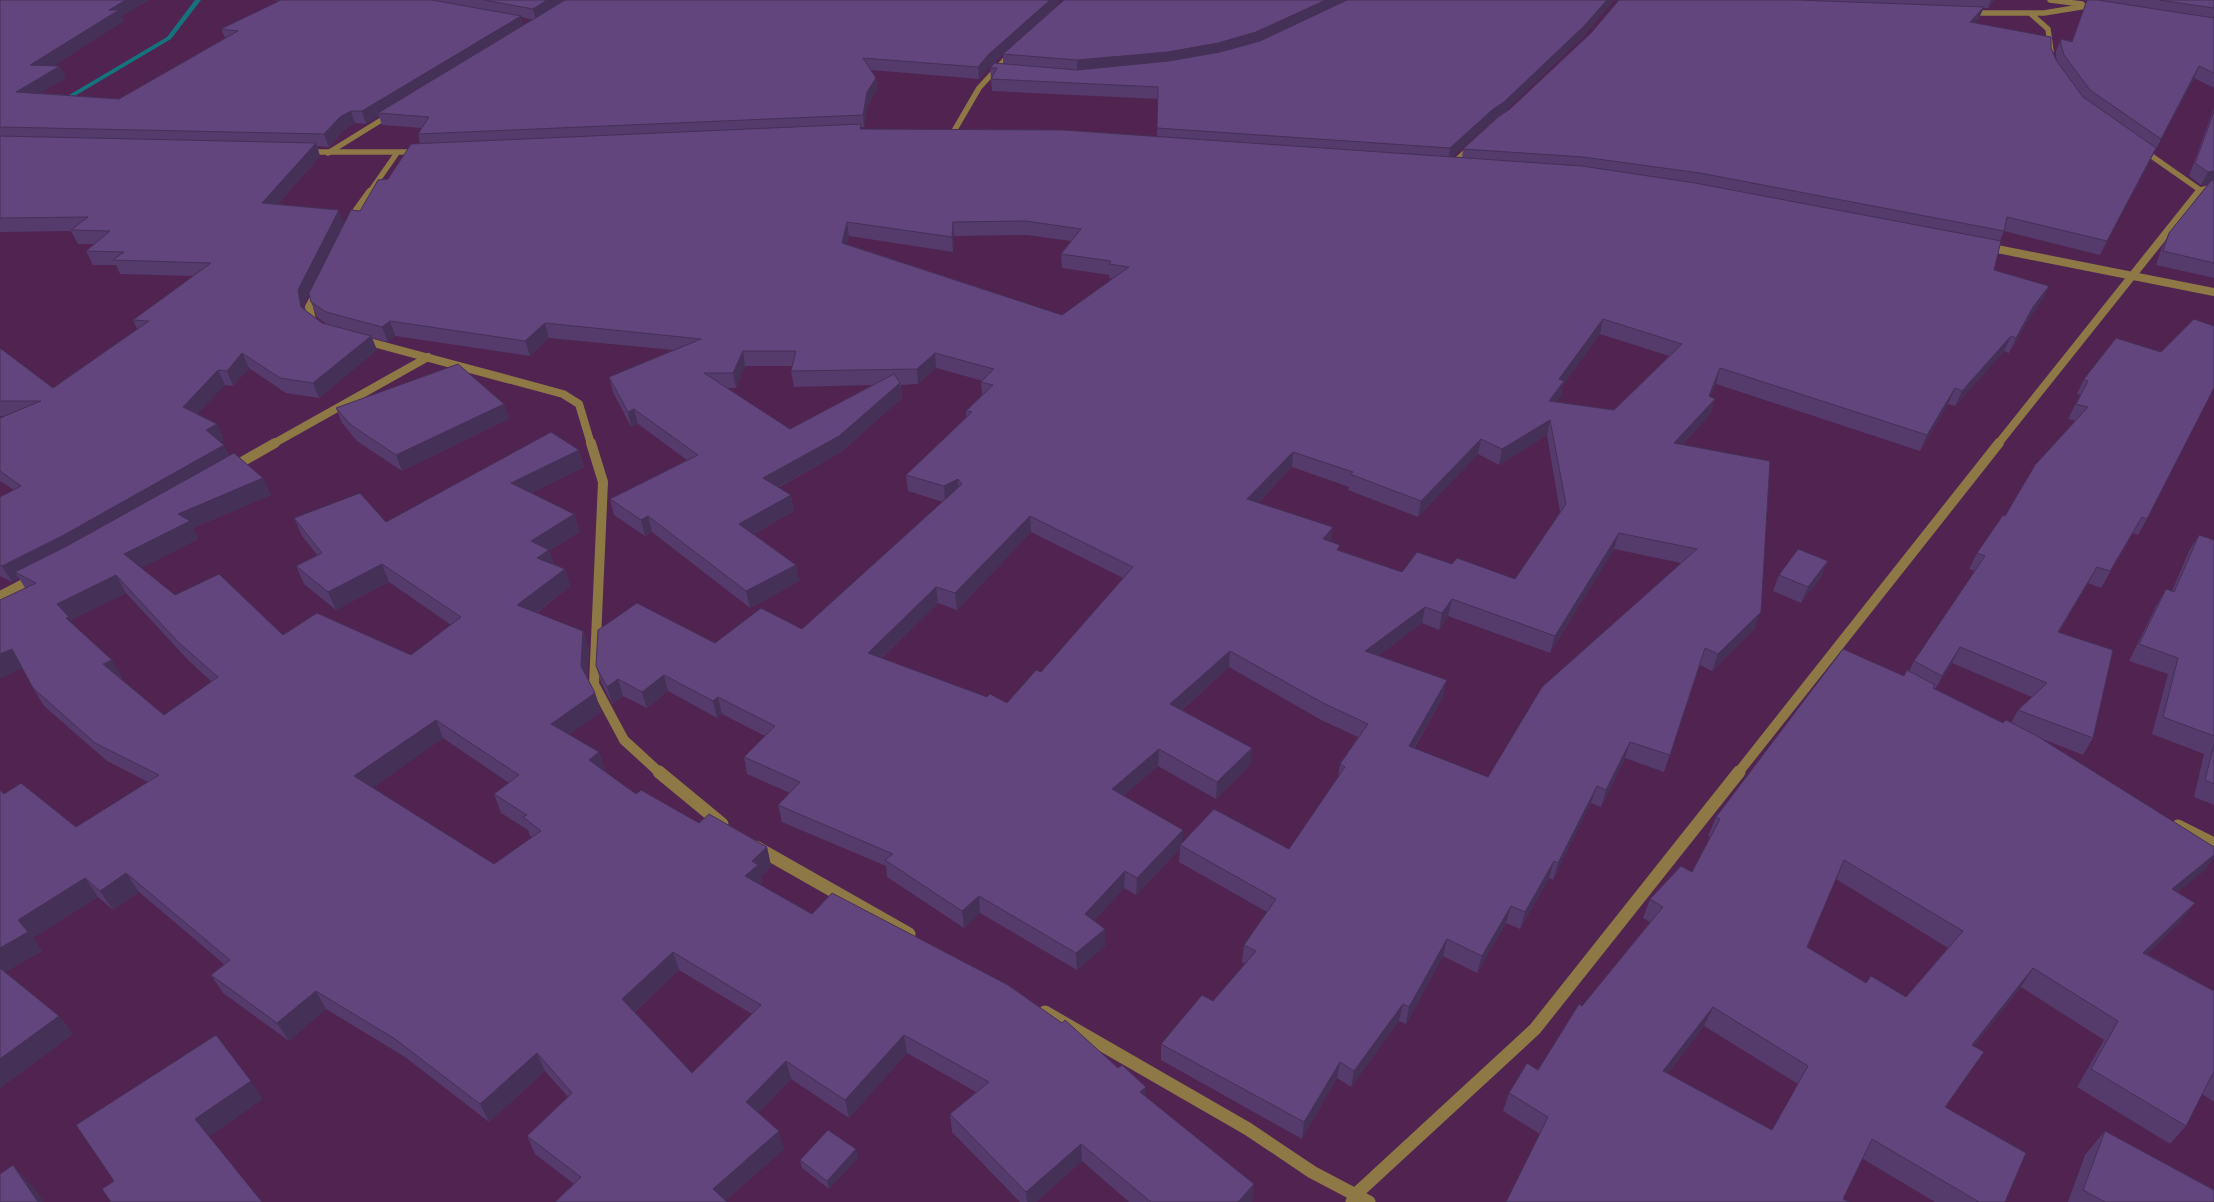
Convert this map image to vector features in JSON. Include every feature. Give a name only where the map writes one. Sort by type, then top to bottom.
[{"type":"street","points":[[2050,0],[2102,7]]},
{"type":"street","points":[[1964,13],[2031,14],[2093,5],[2098,0]]},
{"type":"street","points":[[2031,14],[2047,25],[2051,31],[2051,58]]},
{"type":"street","points":[[954,131],[978,89],[992,70],[1019,46]]},
{"type":"street","points":[[992,70],[1001,71]]},
{"type":"street","points":[[328,153],[395,112]]},
{"type":"street","points":[[945,131],[964,132]]},
{"type":"street","points":[[1450,166],[1478,139]]},
{"type":"street","points":[[2136,145],[2200,190]]},
{"type":"street","points":[[299,152],[426,152]]},
{"type":"street","points":[[348,228],[357,210],[397,153]]},
{"type":"street","points":[[1440,166],[1459,167]]},
{"type":"street","points":[[1354,1198],[1535,1029],[1841,652],[2200,190],[2214,187]]},
{"type":"street","points":[[1979,246],[2214,292]]},
{"type":"street","points":[[322,281],[310,307],[312,320],[323,328]]},
{"type":"street","points":[[356,338],[563,394],[579,404],[604,482],[594,684],[624,740],[674,786],[731,831]]},
{"type":"street","points":[[221,474],[428,357]]},
{"type":"street","points":[[0,596],[41,575]]},
{"type":"street","points":[[2170,822],[2214,844]]},
{"type":"street","points":[[746,841],[919,940]]},
{"type":"street","points":[[1031,1004],[1240,1124],[1354,1198],[1369,1202]]},
{"type":"building","points":[[0,0],[126,0],[109,10],[119,10],[30,65],[60,66],[16,92],[119,99],[238,31],[221,29],[281,0],[432,0],[521,16],[362,111],[351,111],[340,117],[324,134],[0,127]]},
{"type":"building","points":[[484,0],[547,0],[533,9]]},
{"type":"building","points":[[565,0],[1050,0],[988,55],[978,67],[863,58],[876,78],[867,92],[863,115],[418,134],[429,117],[378,113]]},
{"type":"building","points":[[1064,0],[1326,0],[1256,32],[1218,43],[1168,52],[1077,60],[1003,54]]},
{"type":"building","points":[[1347,0],[1607,0],[1584,26],[1504,102],[1492,110],[1450,148],[1157,128],[1158,87],[991,79],[997,68],[990,68],[994,63],[1077,70],[1169,61],[1220,52],[1260,41]]},
{"type":"building","points":[[1619,0],[1798,0],[1984,7],[1970,22],[2051,37],[2051,48],[2056,60],[2083,97],[2156,148],[2107,241],[2007,217],[2004,231],[1700,173],[1583,157],[1463,149],[1498,117],[1510,109],[1591,33]]},
{"type":"building","points":[[2087,0],[2214,18],[2214,73],[2199,66],[2161,139],[2090,90],[2064,55],[2061,39],[2072,42]]},
{"type":"building","points":[[2159,0],[2214,0],[2214,8]]},
{"type":"building","points":[[2214,112],[2214,171],[2208,172],[2195,163]]},
{"type":"building","points":[[861,124],[860,129],[1063,130],[1582,166],[1695,183],[2001,241],[1994,270],[2049,286],[2033,307],[2016,338],[2011,336],[1962,391],[1955,388],[1927,435],[1720,368],[1709,396],[1715,399],[1674,443],[1770,461],[1761,612],[1718,654],[1705,648],[1670,755],[1630,742],[1606,790],[1597,786],[1558,863],[1554,861],[1525,912],[1511,906],[1482,956],[1447,939],[1409,1007],[1403,1004],[1354,1071],[1340,1062],[1304,1122],[1161,1044],[1202,995],[1213,1001],[1256,951],[1244,945],[1276,899],[1180,845],[1214,809],[1289,849],[1345,767],[1340,764],[1368,724],[1323,703],[1230,651],[1170,704],[1252,748],[1217,782],[1159,749],[1112,789],[1183,830],[1137,878],[1125,871],[1085,914],[1105,929],[1076,953],[979,896],[962,911],[885,860],[893,854],[778,805],[800,782],[744,757],[775,726],[718,697],[713,701],[664,675],[642,692],[618,679],[607,687],[596,666],[598,630],[637,603],[715,643],[761,608],[802,629],[962,484],[958,479],[944,486],[906,475],[972,412],[966,411],[993,385],[981,382],[994,369],[935,353],[917,369],[791,371],[796,351],[743,351],[733,373],[704,373],[790,429],[894,374],[900,383],[839,436],[763,478],[791,495],[739,524],[796,565],[746,591],[648,516],[641,520],[610,499],[698,455],[634,409],[628,412],[609,377],[701,339],[545,323],[525,341],[390,321],[382,327],[326,312],[311,302],[309,293],[351,210],[360,211],[378,180],[388,179],[411,144]],"holes":[[[1026,221],[1081,229],[1061,254],[1111,261],[1109,264],[1129,267],[1062,315],[842,243],[847,222],[952,237],[953,222]],[[1603,319],[1682,344],[1614,410],[1549,401],[1564,381],[1559,379]],[[1550,420],[1566,504],[1515,579],[1457,558],[1452,564],[1417,552],[1402,572],[1337,550],[1340,545],[1323,539],[1333,527],[1247,499],[1293,452],[1353,472],[1350,474],[1421,501],[1481,439],[1502,449]],[[1030,516],[1133,567],[1041,672],[1036,670],[1007,703],[990,694],[987,697],[868,653],[936,587],[955,593]],[[1619,533],[1697,549],[1542,687],[1488,777],[1409,746],[1447,680],[1365,651],[1425,607],[1442,613],[1452,599],[1555,636]]]},
{"type":"building","points":[[0,136],[316,143],[262,203],[339,210],[298,290],[301,307],[322,323],[371,336],[313,383],[280,378],[242,353],[227,371],[218,370],[183,407],[217,424],[206,430],[224,445],[62,536],[2,566],[0,565],[0,497],[21,486],[0,471],[0,418],[41,401],[0,401],[0,348],[53,388],[149,321],[133,320],[211,263],[113,260],[124,252],[86,251],[110,231],[71,230],[88,217],[0,218]]},
{"type":"building","points":[[2214,180],[2214,263],[2163,251],[2169,233],[2211,181]]},
{"type":"building","points":[[2194,319],[2214,326],[2214,388],[2147,519],[2142,517],[2110,571],[2097,567],[2058,632],[2113,650],[2093,738],[2018,710],[2047,683],[1960,647],[1942,676],[1914,661],[1985,556],[1977,553],[2003,515],[2005,516],[2035,465],[2088,407],[2076,404],[2088,381],[2084,379],[2116,338],[2161,352]]},
{"type":"building","points":[[458,364],[504,404],[396,455],[351,425],[336,408]]},
{"type":"building","points":[[551,432],[579,450],[511,483],[574,514],[531,541],[549,550],[537,558],[565,569],[517,605],[583,631],[581,666],[595,693],[551,724],[599,752],[589,760],[636,794],[641,790],[699,823],[709,814],[767,847],[752,861],[758,865],[745,876],[812,914],[832,893],[1008,985],[1062,1023],[1065,1020],[1118,1068],[1122,1065],[1146,1087],[1140,1092],[1254,1184],[1238,1202],[1151,1202],[1081,1144],[1026,1192],[950,1114],[989,1082],[904,1035],[845,1100],[786,1061],[746,1102],[779,1131],[713,1189],[727,1202],[555,1202],[581,1177],[527,1136],[572,1093],[537,1053],[480,1104],[395,1039],[316,991],[277,1023],[211,975],[230,960],[126,873],[100,891],[85,878],[18,920],[28,932],[0,948],[0,790],[4,794],[21,783],[76,827],[159,775],[95,743],[33,688],[12,649],[0,654],[0,600],[36,583],[15,572],[67,546],[234,453],[263,478],[178,514],[190,521],[124,554],[175,595],[219,574],[283,635],[317,613],[411,655],[461,617],[382,564],[328,592],[296,566],[322,553],[294,518],[360,493],[386,522]],"holes":[[[116,575],[178,642],[218,677],[164,715],[103,664],[112,660],[66,618],[69,617],[57,604]],[[436,720],[519,775],[494,794],[527,815],[523,817],[541,831],[494,864],[354,776]],[[673,952],[761,1005],[692,1073],[622,999]]]},
{"type":"building","points":[[2199,535],[2214,540],[2214,736],[2163,717],[2178,658],[2139,644],[2166,589],[2174,592]]},
{"type":"building","points":[[1798,549],[1828,561],[1808,587],[1779,575]]},
{"type":"building","points":[[1843,649],[1904,676],[1907,670],[1935,685],[1933,688],[2003,723],[2006,720],[2037,736],[2214,847],[2214,855],[2172,889],[2195,903],[2143,953],[2214,991],[2214,1073],[2186,1126],[2091,1069],[2118,1021],[2033,968],[1972,1045],[1984,1052],[1945,1107],[2026,1153],[2005,1202],[1979,1202],[1872,1139],[1843,1199],[1849,1202],[1506,1202],[1548,1117],[1509,1093],[1527,1063],[1538,1070],[1579,1004],[1582,1006],[1663,907],[1650,899],[1681,866],[1692,872],[1720,819],[1716,817]],"holes":[[[1844,860],[1963,931],[1906,997],[1871,976],[1866,983],[1807,947]],[[1713,1007],[1808,1066],[1772,1130],[1663,1071]]]},
{"type":"building","points":[[2214,744],[2214,784],[2205,780]]},
{"type":"building","points":[[0,968],[59,1016],[0,1059]]},
{"type":"building","points":[[216,1035],[251,1081],[195,1119],[262,1202],[111,1202],[102,1189],[114,1181],[76,1125]]},
{"type":"building","points":[[828,1130],[856,1149],[827,1181],[800,1160]]},
{"type":"building","points":[[2105,1131],[2214,1190],[2214,1202],[2105,1202],[2083,1190]]},
{"type":"building","points":[[13,1165],[38,1202],[0,1202],[0,1174]]},
{"type":"waterway","points":[[61,102],[169,38],[198,0]]}]
